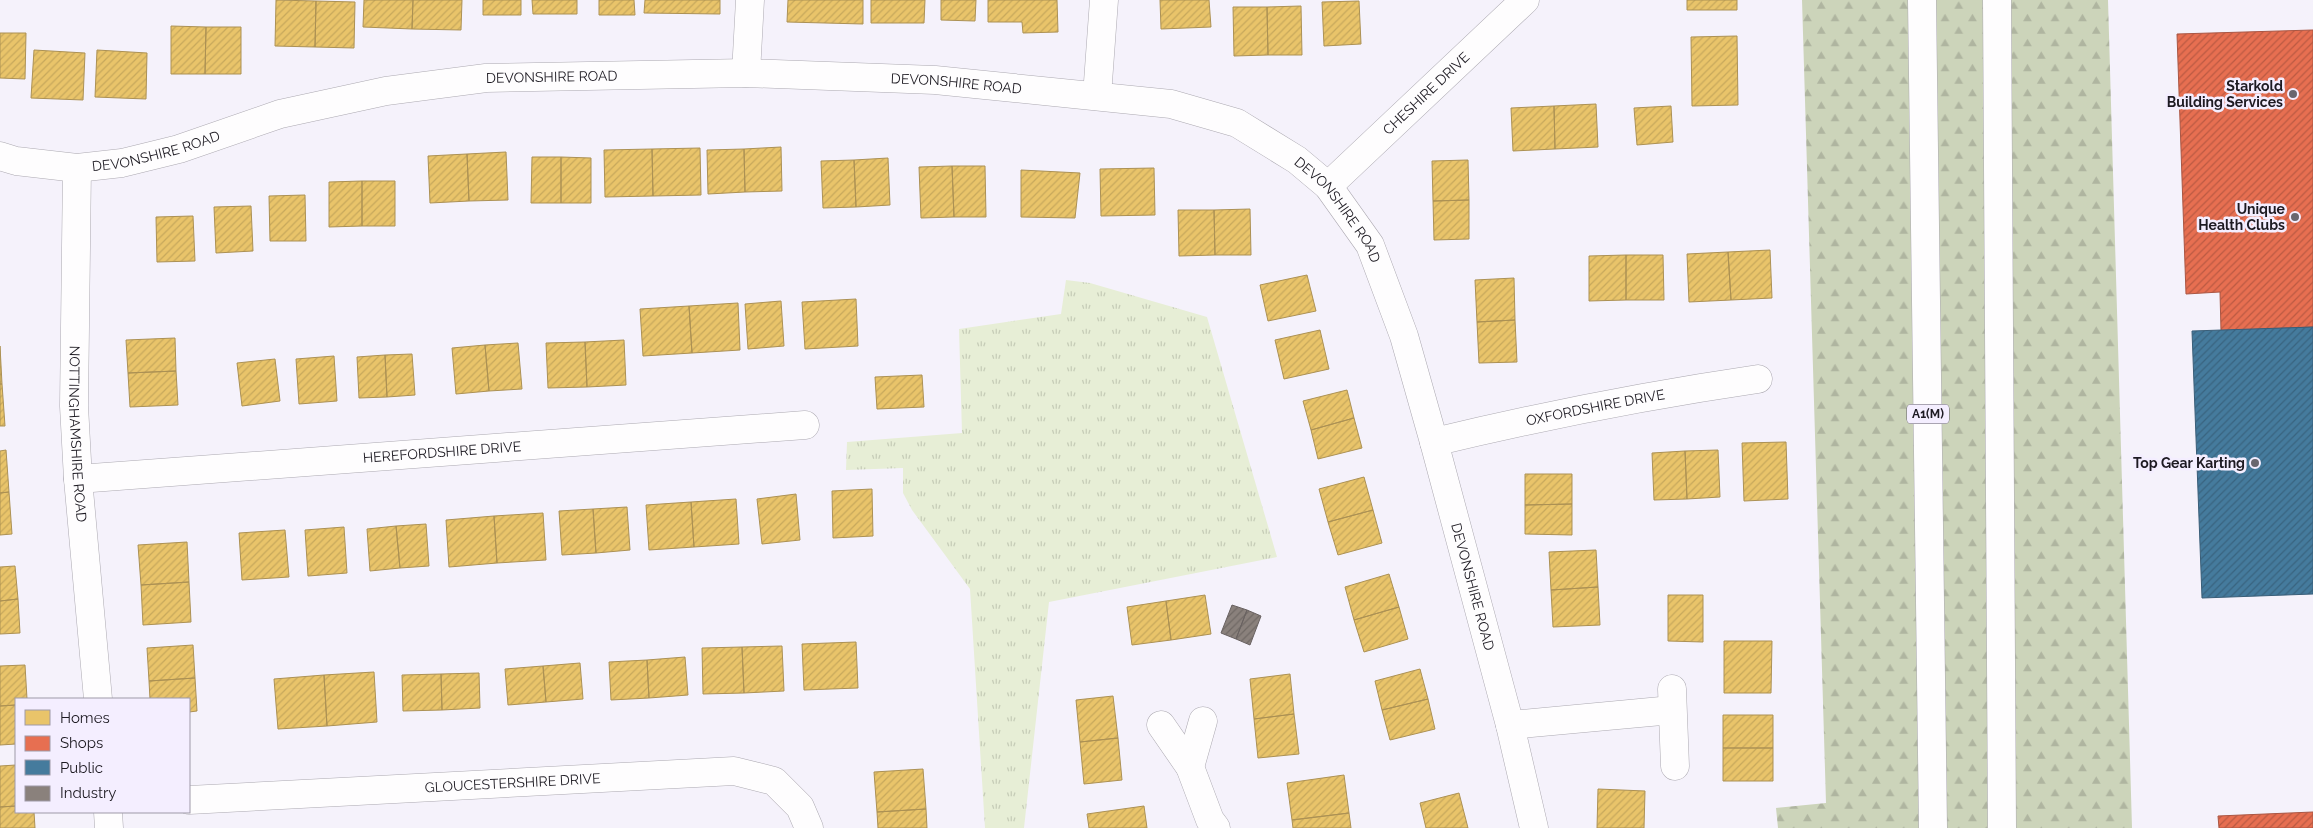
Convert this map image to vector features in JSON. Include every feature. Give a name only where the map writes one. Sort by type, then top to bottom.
[{"type":"main road","points":[[746,73],[750,0]]},
{"type":"main road","points":[[1098,96],[1104,0]]},
{"type":"main road","name":"CHESHIRE DRIVE","points":[[1328,186],[1526,0]]},
{"type":"main road","name":"A1(M)","points":[[1922,0],[1933,828]]},
{"type":"main road","points":[[1997,0],[2002,828]]},
{"type":"main road","name":"DEVONSHIRE ROAD","points":[[0,156],[16,162],[77,168],[122,163],[170,152],[280,114],[386,91],[486,78],[746,73],[935,80],[1171,104],[1237,123],[1297,160],[1328,186],[1370,245],[1404,336],[1434,442],[1510,725],[1534,828]]},
{"type":"main road","name":"NOTTINGHAMSHIRE ROAD","points":[[77,168],[74,406],[78,479],[98,698]]},
{"type":"main road","name":"OXFORDSHIRE DRIVE","points":[[1434,442],[1523,421],[1666,392],[1758,378]]},
{"type":"main road","name":"HEREFORDSHIRE DRIVE","points":[[78,479],[805,425]]},
{"type":"main road","points":[[1510,725],[1672,699],[1675,766]]},
{"type":"main road","points":[[1190,767],[1203,721]]},
{"type":"main road","points":[[1161,724],[1190,767],[1210,820],[1216,828]]},
{"type":"main road","name":"GLOUCESTERSHIRE DRIVE","points":[[190,800],[734,770],[774,781],[800,807],[809,828]]},
{"type":"main road","points":[[108,813],[109,828]]},
{"type":"green space","points":[[1802,0],[2108,0],[2132,828],[1778,828],[1776,808],[1826,803]]},
{"type":"green space","points":[[1066,280],[1090,283],[1207,317],[1277,557],[1049,602],[1024,828],[985,828],[970,589],[912,510],[903,493],[903,468],[846,470],[847,442],[962,433],[959,329],[1061,314]]},
{"type":"building: Homes","points":[[276,0],[316,1],[315,47],[275,46]]},
{"type":"building: Homes","points":[[364,0],[413,0],[412,29],[363,27]]},
{"type":"building: Homes","points":[[413,0],[462,0],[461,30],[412,29]]},
{"type":"building: Homes","points":[[483,0],[521,0],[521,15],[483,15]]},
{"type":"building: Homes","points":[[532,0],[577,0],[577,14],[533,14]]},
{"type":"building: Homes","points":[[599,0],[634,0],[635,15],[599,15]]},
{"type":"building: Homes","points":[[645,0],[720,0],[720,14],[644,13]]},
{"type":"building: Homes","points":[[788,0],[863,0],[863,24],[787,22]]},
{"type":"building: Homes","points":[[871,0],[925,0],[924,23],[871,23]]},
{"type":"building: Homes","points":[[941,0],[976,0],[975,21],[941,20]]},
{"type":"building: Homes","points":[[988,0],[1057,0],[1058,32],[1023,33],[1022,22],[988,22]]},
{"type":"building: Homes","points":[[1160,0],[1209,0],[1211,27],[1161,29]]},
{"type":"building: Homes","points":[[1687,0],[1737,0],[1737,10],[1687,10]]},
{"type":"building: Homes","points":[[316,1],[355,2],[354,48],[315,47]]},
{"type":"building: Homes","points":[[1359,1],[1361,44],[1324,46],[1322,2]]},
{"type":"building: Homes","points":[[1301,6],[1302,55],[1268,55],[1267,7]]},
{"type":"building: Homes","points":[[1233,7],[1267,7],[1268,55],[1234,56]]},
{"type":"building: Homes","points":[[171,26],[206,27],[205,74],[171,74]]},
{"type":"building: Homes","points":[[206,27],[241,27],[241,74],[205,74]]},
{"type":"building: Homes","points":[[0,33],[26,33],[25,79],[0,78]]},
{"type":"building: Homes","points":[[1737,36],[1738,105],[1692,106],[1691,37]]},
{"type":"building: Homes","points":[[34,50],[85,53],[83,100],[31,98]]},
{"type":"building: Homes","points":[[97,50],[147,53],[146,99],[95,97]]},
{"type":"building: Homes","points":[[1596,104],[1598,147],[1555,149],[1554,106]]},
{"type":"building: Homes","points":[[1554,106],[1555,149],[1513,151],[1511,108]]},
{"type":"building: Homes","points":[[1671,106],[1673,142],[1637,145],[1634,108]]},
{"type":"building: Homes","points":[[781,147],[782,191],[745,192],[744,149]]},
{"type":"building: Homes","points":[[700,148],[701,195],[653,196],[652,149]]},
{"type":"building: Homes","points":[[652,149],[653,196],[605,197],[604,150]]},
{"type":"building: Homes","points":[[744,149],[745,192],[708,194],[707,150]]},
{"type":"building: Homes","points":[[506,152],[508,200],[469,201],[467,154]]},
{"type":"building: Homes","points":[[467,154],[469,201],[430,203],[428,156]]},
{"type":"building: Homes","points":[[532,157],[561,157],[561,203],[531,203]]},
{"type":"building: Homes","points":[[561,157],[591,158],[591,203],[561,203]]},
{"type":"building: Homes","points":[[888,158],[890,205],[856,207],[854,160]]},
{"type":"building: Homes","points":[[854,160],[856,207],[823,208],[821,161]]},
{"type":"building: Homes","points":[[1468,160],[1469,200],[1433,201],[1432,161]]},
{"type":"building: Homes","points":[[952,166],[954,217],[921,218],[919,167]]},
{"type":"building: Homes","points":[[952,166],[985,166],[986,217],[954,217]]},
{"type":"building: Homes","points":[[1154,168],[1155,215],[1101,216],[1100,169]]},
{"type":"building: Homes","points":[[1021,170],[1080,173],[1075,218],[1021,217]]},
{"type":"building: Homes","points":[[362,181],[362,226],[329,227],[329,182]]},
{"type":"building: Homes","points":[[362,181],[395,181],[395,226],[362,226]]},
{"type":"building: Homes","points":[[305,195],[306,241],[270,241],[269,196]]},
{"type":"building: Homes","points":[[1469,200],[1469,239],[1434,240],[1433,201]]},
{"type":"building: Homes","points":[[251,206],[253,251],[216,253],[214,207]]},
{"type":"building: Homes","points":[[1250,209],[1251,255],[1215,255],[1214,210]]},
{"type":"building: Homes","points":[[1178,210],[1214,210],[1215,255],[1179,256]]},
{"type":"building: Homes","points":[[193,216],[195,261],[157,262],[156,217]]},
{"type":"building: Homes","points":[[1770,250],[1772,298],[1731,300],[1728,252]]},
{"type":"building: Homes","points":[[1728,252],[1731,300],[1689,302],[1687,254]]},
{"type":"building: Homes","points":[[1626,255],[1626,300],[1589,301],[1589,256]]},
{"type":"building: Homes","points":[[1626,255],[1663,255],[1664,300],[1626,300]]},
{"type":"building: Homes","points":[[1307,275],[1316,311],[1268,321],[1260,285]]},
{"type":"building: Homes","points":[[1514,278],[1515,320],[1477,322],[1475,280]]},
{"type":"building: Homes","points":[[856,299],[858,346],[805,349],[802,302]]},
{"type":"building: Homes","points":[[781,301],[784,346],[748,349],[745,304]]},
{"type":"building: Homes","points":[[738,303],[740,350],[692,353],[689,306]]},
{"type":"building: Homes","points":[[689,306],[692,353],[643,356],[640,309]]},
{"type":"building: Homes","points":[[1515,320],[1517,362],[1479,363],[1477,322]]},
{"type":"building: Homes","points":[[1320,330],[1329,369],[1284,379],[1275,340]]},
{"type":"building: Homes","points":[[175,338],[176,371],[128,373],[126,340]]},
{"type":"building: Homes","points":[[624,340],[626,385],[587,387],[585,342]]},
{"type":"building: Homes","points":[[585,342],[587,387],[548,388],[546,343]]},
{"type":"building: Homes","points":[[518,343],[522,389],[489,391],[485,345]]},
{"type":"building: Homes","points":[[485,345],[489,391],[456,394],[452,348]]},
{"type":"building: Homes","points":[[0,346],[2,384],[0,384]]},
{"type":"building: Homes","points":[[412,354],[415,395],[387,397],[385,355]]},
{"type":"building: Homes","points":[[385,355],[387,397],[359,398],[357,357]]},
{"type":"building: Homes","points":[[334,356],[337,401],[299,404],[296,359]]},
{"type":"building: Homes","points":[[275,359],[280,401],[242,406],[237,363]]},
{"type":"building: Homes","points":[[176,371],[178,405],[130,407],[128,373]]},
{"type":"building: Homes","points":[[922,375],[924,407],[877,409],[875,377]]},
{"type":"building: Homes","points":[[0,384],[2,384],[5,426],[0,426]]},
{"type":"building: Homes","points":[[1347,390],[1354,418],[1311,430],[1303,401]]},
{"type":"building: Homes","points":[[1354,418],[1362,448],[1318,459],[1311,430]]},
{"type":"building: Homes","points":[[1786,442],[1788,499],[1744,501],[1742,443]]},
{"type":"building: Homes","points":[[6,450],[9,492],[0,493],[0,451]]},
{"type":"building: Homes","points":[[1718,450],[1720,497],[1687,499],[1685,451]]},
{"type":"building: Homes","points":[[1685,451],[1687,499],[1654,500],[1652,453]]},
{"type":"building: Homes","points":[[1525,474],[1572,474],[1572,504],[1525,505]]},
{"type":"building: Homes","points":[[1364,477],[1373,510],[1328,522],[1319,489]]},
{"type":"building: Homes","points":[[872,489],[873,536],[833,538],[832,491]]},
{"type":"building: Homes","points":[[9,492],[12,534],[0,535],[0,493]]},
{"type":"building: Homes","points":[[796,494],[800,540],[762,544],[757,499]]},
{"type":"building: Homes","points":[[736,499],[739,544],[694,547],[691,502]]},
{"type":"building: Homes","points":[[691,502],[694,547],[649,550],[646,505]]},
{"type":"building: Homes","points":[[1572,504],[1572,535],[1525,534],[1525,505]]},
{"type":"building: Homes","points":[[627,507],[630,550],[596,553],[593,509]]},
{"type":"building: Homes","points":[[593,509],[596,553],[562,555],[559,511]]},
{"type":"building: Homes","points":[[1373,510],[1382,543],[1338,555],[1328,522]]},
{"type":"building: Homes","points":[[543,513],[546,560],[497,563],[494,516]]},
{"type":"building: Homes","points":[[494,516],[497,563],[449,567],[446,520]]},
{"type":"building: Homes","points":[[426,524],[429,566],[400,568],[396,526]]},
{"type":"building: Homes","points":[[396,526],[400,568],[370,571],[367,529]]},
{"type":"building: Homes","points":[[344,527],[347,573],[308,576],[305,530]]},
{"type":"building: Homes","points":[[285,530],[289,577],[242,580],[239,533]]},
{"type":"building: Homes","points":[[187,542],[189,582],[141,585],[138,545]]},
{"type":"building: Homes","points":[[1596,550],[1598,587],[1551,590],[1549,552]]},
{"type":"building: Homes","points":[[15,566],[18,599],[0,601],[0,567]]},
{"type":"building: Homes","points":[[1389,574],[1399,607],[1354,620],[1345,587]]},
{"type":"building: Homes","points":[[189,582],[191,622],[143,625],[141,585]]},
{"type":"building: Homes","points":[[1598,587],[1600,625],[1553,627],[1551,590]]},
{"type":"building: Homes","points":[[1205,595],[1211,634],[1171,640],[1166,601]]},
{"type":"building: Homes","points":[[1668,595],[1703,595],[1703,642],[1668,641]]},
{"type":"building: Homes","points":[[18,599],[20,633],[0,634],[0,601]]},
{"type":"building: Homes","points":[[1166,601],[1171,640],[1132,645],[1127,607]]},
{"type":"building: Homes","points":[[1399,607],[1408,639],[1364,652],[1354,620]]},
{"type":"building: Homes","points":[[1724,641],[1772,641],[1771,693],[1724,693]]},
{"type":"building: Homes","points":[[856,642],[858,688],[804,690],[802,644]]},
{"type":"building: Homes","points":[[193,645],[195,678],[149,681],[147,648]]},
{"type":"building: Homes","points":[[782,646],[784,691],[744,693],[742,647]]},
{"type":"building: Homes","points":[[742,647],[744,693],[703,694],[702,648]]},
{"type":"building: Homes","points":[[685,657],[688,695],[649,698],[647,660]]},
{"type":"building: Homes","points":[[647,660],[649,698],[611,700],[609,662]]},
{"type":"building: Homes","points":[[580,663],[583,699],[546,702],[543,666]]},
{"type":"building: Homes","points":[[25,665],[27,698],[15,698],[15,705],[0,706],[0,666]]},
{"type":"building: Homes","points":[[543,666],[546,702],[508,705],[505,669]]},
{"type":"building: Homes","points":[[1420,669],[1428,699],[1382,710],[1375,681]]},
{"type":"building: Homes","points":[[374,672],[377,722],[327,726],[324,675]]},
{"type":"building: Homes","points":[[479,673],[480,708],[442,710],[441,674]]},
{"type":"building: Homes","points":[[441,674],[442,710],[403,711],[402,675]]},
{"type":"building: Homes","points":[[1290,674],[1294,714],[1254,719],[1250,679]]},
{"type":"building: Homes","points":[[324,675],[327,726],[278,729],[274,679]]},
{"type":"building: Homes","points":[[195,678],[197,711],[190,712],[190,698],[150,698],[149,681]]},
{"type":"building: Homes","points":[[1113,696],[1118,738],[1080,742],[1076,700]]},
{"type":"building: Homes","points":[[1428,699],[1435,729],[1390,740],[1382,710]]},
{"type":"building: Homes","points":[[15,705],[15,744],[0,745],[0,706]]},
{"type":"building: Homes","points":[[1294,714],[1299,754],[1258,758],[1254,719]]},
{"type":"building: Homes","points":[[1723,715],[1773,715],[1773,748],[1723,748]]},
{"type":"building: Homes","points":[[1118,738],[1122,780],[1084,784],[1080,742]]},
{"type":"building: Homes","points":[[1723,748],[1773,748],[1773,781],[1723,781]]},
{"type":"building: Homes","points":[[15,765],[15,806],[0,807],[0,766]]},
{"type":"building: Homes","points":[[923,769],[926,809],[877,812],[874,772]]},
{"type":"building: Homes","points":[[1344,775],[1349,813],[1292,820],[1287,783]]},
{"type":"building: Homes","points":[[1598,789],[1645,791],[1644,828],[1597,828]]},
{"type":"building: Homes","points":[[1459,793],[1468,828],[1426,828],[1420,803]]},
{"type":"building: Homes","points":[[15,806],[15,813],[34,813],[35,828],[0,828],[0,807]]},
{"type":"building: Homes","points":[[1144,806],[1147,828],[1089,828],[1087,814]]},
{"type":"building: Homes","points":[[926,809],[927,828],[878,828],[877,812]]},
{"type":"building: Homes","points":[[1349,813],[1351,828],[1293,828],[1292,820]]},
{"type":"building: Shops","points":[[2313,30],[2313,327],[2221,331],[2220,292],[2186,294],[2177,34]]},
{"type":"building: Shops","points":[[2313,812],[2313,828],[2219,828],[2218,816]]},
{"type":"building: Public","name":"Top Gear Karting","points":[[2313,327],[2313,594],[2202,598],[2192,331]]},
{"type":"building: Industry","points":[[1232,605],[1247,610],[1236,639],[1221,633]]},
{"type":"building: Industry","points":[[1247,610],[1261,616],[1250,645],[1236,639]]},
{"type":"place","name":"Starkold Building Services","points":[[2293,94]]},
{"type":"place","name":"Unique Health Clubs","points":[[2295,217]]},
{"type":"place","name":"Top Gear Karting","points":[[2255,463]]}]
